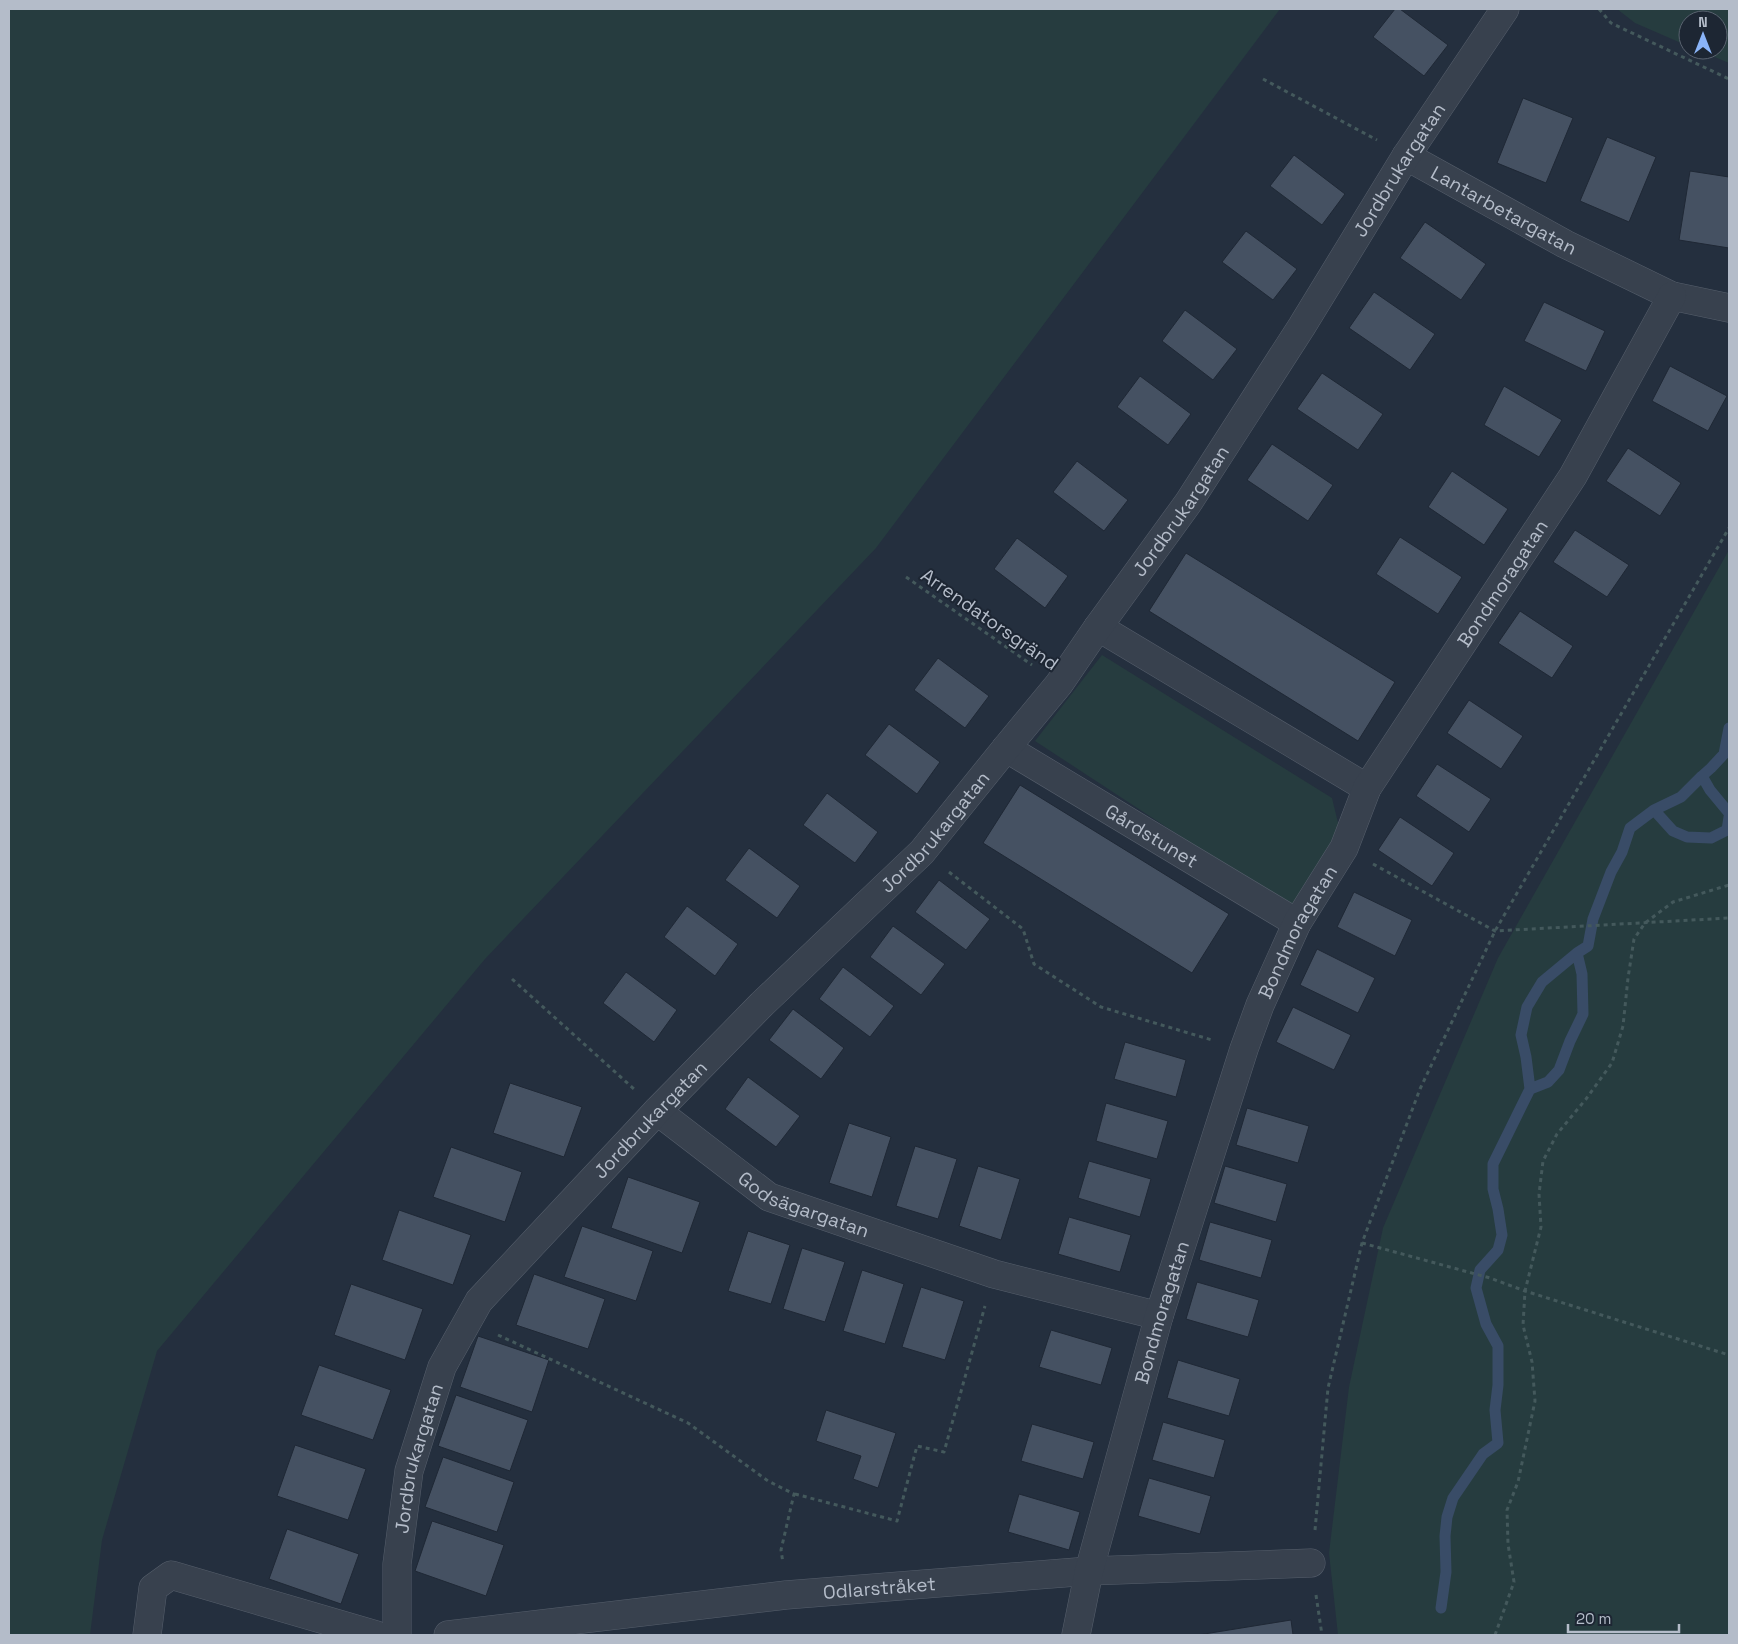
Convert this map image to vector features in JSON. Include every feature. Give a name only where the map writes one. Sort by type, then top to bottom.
[{"type":"street","name":"Jordbrukargatan","points":[[397,1635],[397,1564],[409,1471],[442,1367],[479,1301],[657,1111],[762,1004],[922,852],[1059,684],[1188,503],[1302,326],[1406,156],[1505,9]]},
{"type":"street","name":"Lantarbetargatan","points":[[1406,156],[1565,244],[1672,296],[1729,308]]},
{"type":"street","name":"Bondmoragatan","points":[[1076,1635],[1089,1571],[1159,1316],[1244,1049],[1260,1005],[1298,923],[1344,848],[1367,788],[1573,476],[1672,296]]},
{"type":"street","points":[[1098,627],[1367,788]]},
{"type":"street","name":"Gårdstunet","points":[[1006,748],[1298,923]]},
{"type":"street","name":"Godsägargatan","points":[[657,1111],[769,1197],[994,1274],[1159,1316]]},
{"type":"street","name":"Odlarstråket","points":[[448,1635],[786,1595],[1089,1571],[1311,1563]]},
{"type":"street","points":[[147,1635],[153,1588],[171,1575],[376,1635]]},
{"type":"path","points":[[1599,9],[1610,22],[1729,79]]},
{"type":"path","points":[[1263,79],[1406,156]]},
{"type":"path","points":[[1322,1635],[1311,1563],[1328,1388],[1362,1243],[1420,1090],[1495,931],[1729,528]]},
{"type":"path","name":"Arrendatorsgränd","points":[[906,578],[1059,684]]},
{"type":"path","points":[[1344,848],[1495,931],[1729,918]]},
{"type":"path","points":[[922,852],[1023,929],[1034,964],[1101,1007],[1244,1049]]},
{"type":"path","points":[[1495,1635],[1514,1582],[1508,1544],[1507,1510],[1518,1482],[1535,1401],[1532,1362],[1523,1325],[1525,1291],[1541,1227],[1539,1194],[1543,1160],[1557,1134],[1612,1063],[1622,1026],[1634,939],[1645,923],[1672,902],[1729,886]]},
{"type":"path","points":[[512,979],[657,1111]]},
{"type":"path","points":[[1362,1243],[1490,1278],[1525,1291],[1729,1355]]},
{"type":"path","points":[[468,1321],[688,1423],[768,1481],[794,1494],[897,1521],[917,1446],[944,1452],[994,1274]]},
{"type":"path","points":[[786,1595],[782,1550],[794,1494]]},
{"type":"green space","points":[[9,9],[1280,9],[876,548],[485,959],[157,1351],[102,1540],[90,1635],[9,1635]]},
{"type":"green space","points":[[1617,9],[1729,9],[1729,63],[1722,60],[1728,60],[1728,10],[1678,10],[1678,42],[1635,23]]},
{"type":"green space","points":[[1729,550],[1729,1635],[1338,1635],[1329,1553],[1349,1387],[1383,1228],[1498,958]]},
{"type":"green space","points":[[1102,655],[1332,798],[1339,827],[1300,902],[1287,906],[1035,741]]},
{"type":"building","points":[[1395,9],[1400,9],[1448,45],[1424,76],[1373,37]]},
{"type":"building","points":[[1523,98],[1573,118],[1546,183],[1497,163]]},
{"type":"building","points":[[1607,137],[1656,157],[1629,222],[1580,201]]},
{"type":"building","points":[[1294,155],[1345,194],[1322,225],[1270,186]]},
{"type":"building","points":[[1690,171],[1729,177],[1729,248],[1679,240]]},
{"type":"building","points":[[1425,222],[1486,264],[1461,300],[1400,258]]},
{"type":"building","points":[[1246,231],[1297,269],[1273,300],[1222,262]]},
{"type":"building","points":[[1374,292],[1435,334],[1410,370],[1349,328]]},
{"type":"building","points":[[1544,302],[1605,331],[1586,371],[1524,341]]},
{"type":"building","points":[[1185,310],[1237,349],[1213,380],[1162,341]]},
{"type":"building","points":[[1670,366],[1727,396],[1708,431],[1652,401]]},
{"type":"building","points":[[1322,373],[1383,414],[1358,450],[1297,409]]},
{"type":"building","points":[[1140,376],[1191,414],[1168,445],[1117,407]]},
{"type":"building","points":[[1504,386],[1562,420],[1539,457],[1484,425]]},
{"type":"building","points":[[1272,444],[1333,485],[1308,521],[1247,480]]},
{"type":"building","points":[[1628,448],[1681,483],[1660,516],[1606,481]]},
{"type":"building","points":[[1077,461],[1128,500],[1104,531],[1053,492]]},
{"type":"building","points":[[1452,471],[1508,509],[1484,545],[1428,507]]},
{"type":"building","points":[[1575,530],[1629,565],[1607,597],[1553,562]]},
{"type":"building","points":[[1400,537],[1462,577],[1438,614],[1376,574]]},
{"type":"building","points":[[1017,538],[1068,576],[1045,608],[994,569]]},
{"type":"building","points":[[1186,553],[1395,682],[1358,741],[1149,611]]},
{"type":"building","points":[[1520,611],[1573,646],[1552,678],[1498,643]]},
{"type":"building","points":[[938,658],[989,696],[965,728],[914,690]]},
{"type":"building","points":[[1469,700],[1523,736],[1501,769],[1447,733]]},
{"type":"building","points":[[889,724],[940,762],[917,794],[865,755]]},
{"type":"building","points":[[1437,764],[1491,799],[1469,832],[1416,796]]},
{"type":"building","points":[[1020,785],[1229,914],[1192,973],[983,843]]},
{"type":"building","points":[[827,793],[878,832],[855,863],[803,825]]},
{"type":"building","points":[[1400,817],[1454,853],[1432,886],[1378,850]]},
{"type":"building","points":[[749,848],[800,886],[777,918],[725,880]]},
{"type":"building","points":[[939,880],[990,919],[966,950],[915,912]]},
{"type":"building","points":[[1354,892],[1412,920],[1395,956],[1337,927]]},
{"type":"building","points":[[687,906],[738,944],[715,976],[664,937]]},
{"type":"building","points":[[893,926],[945,964],[921,995],[870,957]]},
{"type":"building","points":[[1317,949],[1375,978],[1358,1013],[1300,985]]},
{"type":"building","points":[[843,967],[894,1006],[870,1037],[819,999]]},
{"type":"building","points":[[626,972],[677,1010],[654,1042],[603,1003]]},
{"type":"building","points":[[1293,1007],[1351,1035],[1334,1070],[1276,1042]]},
{"type":"building","points":[[793,1009],[844,1048],[821,1079],[769,1040]]},
{"type":"building","points":[[1125,1042],[1186,1060],[1176,1097],[1114,1079]]},
{"type":"building","points":[[748,1077],[800,1116],[776,1147],[725,1109]]},
{"type":"building","points":[[510,1083],[582,1107],[564,1157],[493,1133]]},
{"type":"building","points":[[1106,1103],[1168,1121],[1157,1159],[1096,1141]]},
{"type":"building","points":[[1247,1108],[1309,1126],[1298,1163],[1236,1145]]},
{"type":"building","points":[[849,1123],[891,1137],[872,1197],[829,1183]]},
{"type":"building","points":[[915,1146],[957,1159],[938,1219],[896,1206]]},
{"type":"building","points":[[451,1147],[522,1172],[505,1222],[433,1197]]},
{"type":"building","points":[[1089,1161],[1151,1179],[1140,1217],[1078,1198]]},
{"type":"building","points":[[978,1166],[1020,1179],[1001,1240],[959,1226]]},
{"type":"building","points":[[1225,1166],[1287,1184],[1276,1222],[1214,1203]]},
{"type":"building","points":[[628,1177],[700,1202],[682,1253],[611,1228]]},
{"type":"building","points":[[399,1210],[471,1235],[453,1285],[382,1260]]},
{"type":"building","points":[[1069,1217],[1131,1235],[1120,1272],[1058,1254]]},
{"type":"building","points":[[1210,1222],[1272,1240],[1261,1278],[1199,1260]]},
{"type":"building","points":[[582,1226],[653,1251],[636,1301],[564,1277]]},
{"type":"building","points":[[748,1231],[790,1245],[771,1304],[728,1291]]},
{"type":"building","points":[[802,1248],[845,1262],[825,1322],[783,1309]]},
{"type":"building","points":[[862,1270],[904,1284],[885,1344],[843,1331]]},
{"type":"building","points":[[534,1274],[605,1299],[588,1349],[516,1325]]},
{"type":"building","points":[[1197,1282],[1259,1300],[1248,1337],[1186,1319]]},
{"type":"building","points":[[351,1284],[423,1309],[405,1360],[334,1335]]},
{"type":"building","points":[[921,1287],[964,1301],[945,1360],[902,1347]]},
{"type":"building","points":[[1051,1330],[1112,1348],[1101,1385],[1039,1367]]},
{"type":"building","points":[[478,1336],[549,1360],[532,1412],[460,1387]]},
{"type":"building","points":[[1178,1360],[1240,1379],[1229,1416],[1167,1398]]},
{"type":"building","points":[[319,1365],[391,1390],[373,1440],[301,1415]]},
{"type":"building","points":[[456,1395],[528,1420],[510,1471],[438,1446]]},
{"type":"building","points":[[826,1410],[896,1433],[878,1488],[853,1479],[861,1456],[816,1441]]},
{"type":"building","points":[[1163,1422],[1225,1440],[1214,1478],[1152,1460]]},
{"type":"building","points":[[1032,1424],[1094,1442],[1083,1479],[1021,1461]]},
{"type":"building","points":[[295,1445],[366,1469],[348,1520],[277,1496]]},
{"type":"building","points":[[443,1457],[514,1482],[497,1532],[425,1507]]},
{"type":"building","points":[[1149,1478],[1211,1496],[1200,1534],[1138,1516]]},
{"type":"building","points":[[1019,1494],[1080,1512],[1069,1550],[1008,1532]]},
{"type":"building","points":[[432,1521],[504,1545],[486,1596],[415,1571]]},
{"type":"building","points":[[287,1529],[359,1554],[341,1604],[269,1579]]},
{"type":"building","points":[[1291,1620],[1293,1635],[1198,1635]]},
{"type":"waterway","points":[[1441,1608],[1446,1572],[1445,1536],[1447,1517],[1453,1498],[1483,1454],[1498,1443],[1495,1410],[1498,1385],[1498,1346],[1486,1324],[1476,1288],[1480,1270],[1498,1250],[1502,1235],[1493,1189],[1493,1164],[1530,1089],[1521,1035],[1527,1007],[1542,982],[1588,946],[1593,919],[1611,872],[1622,852],[1630,828],[1654,810],[1681,797],[1711,768],[1724,754],[1729,728]]},
{"type":"waterway","points":[[1702,776],[1710,790],[1729,813]]},
{"type":"waterway","points":[[1654,810],[1673,831],[1687,837],[1711,838],[1727,830],[1729,817]]},
{"type":"waterway","points":[[1530,1089],[1548,1082],[1559,1070],[1583,1014],[1582,974],[1577,953]]}]
